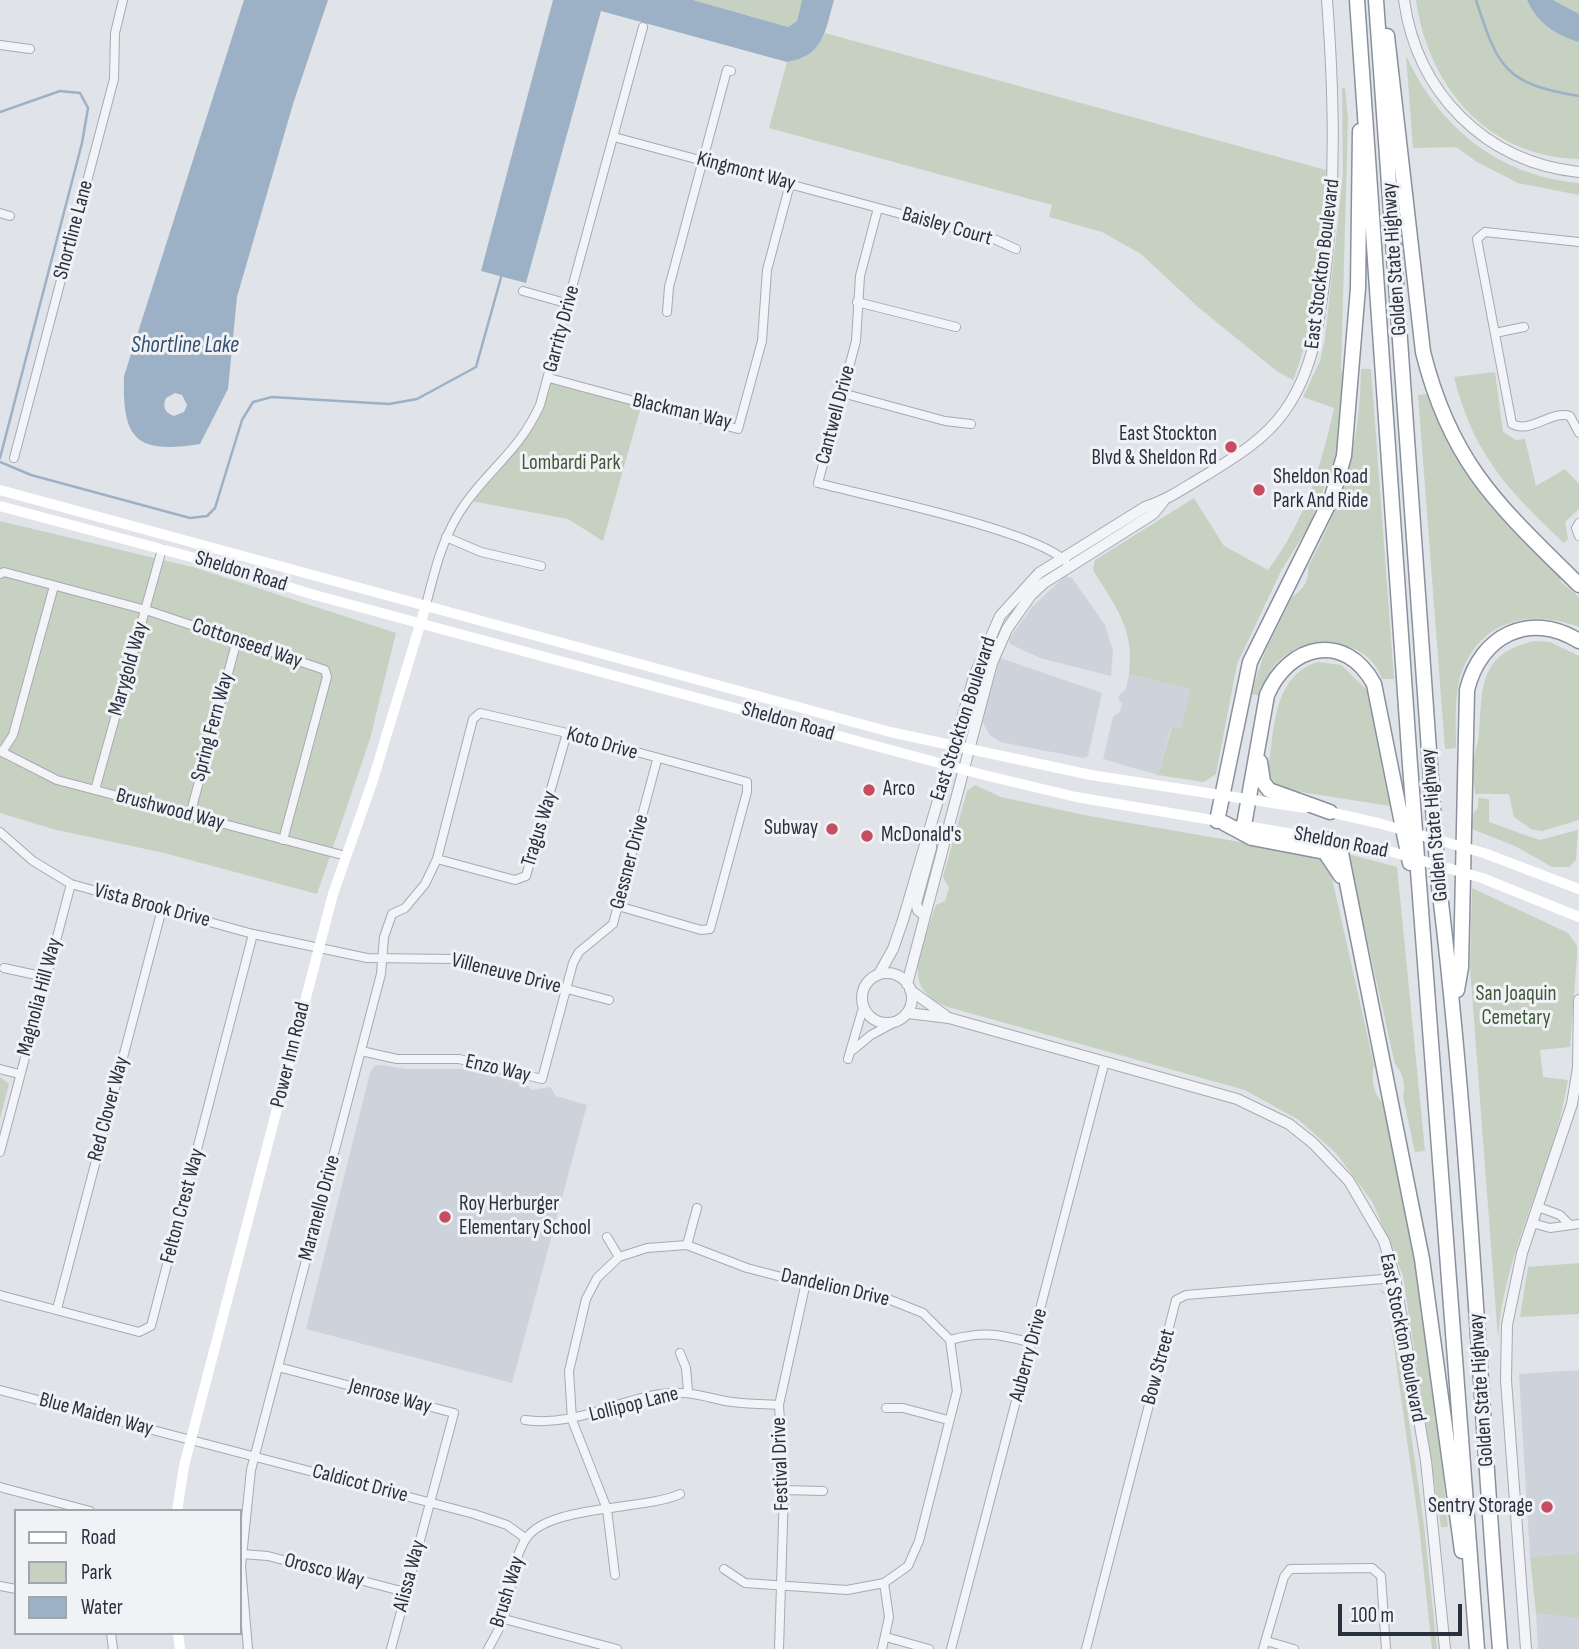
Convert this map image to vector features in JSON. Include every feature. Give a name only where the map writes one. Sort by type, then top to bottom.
[{"type":"highway","name":"Golden State Highway","points":[[1357,0],[1476,1649]]},
{"type":"highway","name":"Golden State Highway","points":[[1376,0],[1438,878],[1454,1009],[1500,1649]]},
{"type":"highway","points":[[1382,0],[1423,352],[1437,402],[1475,475],[1518,524],[1579,585]]},
{"type":"highway","points":[[1346,888],[1330,856],[1325,852],[1252,838],[1221,822],[1250,662],[1332,497],[1341,469],[1350,417],[1358,288],[1359,134],[1367,110]]},
{"type":"highway","points":[[1454,1009],[1461,967],[1467,690],[1471,676],[1486,649],[1509,634],[1534,628],[1549,629],[1579,641]]},
{"type":"highway","points":[[1244,825],[1267,695],[1273,682],[1280,671],[1301,654],[1325,650],[1338,652],[1368,673],[1374,684],[1423,930]]},
{"type":"highway","points":[[1259,746],[1263,782],[1269,790],[1330,812]]},
{"type":"highway","points":[[1325,839],[1338,847],[1341,853],[1422,1259],[1476,1649]]},
{"type":"main road","name":"Sheldon Road","points":[[0,491],[969,750],[1091,775],[1330,812],[1378,823],[1484,853],[1579,890]]},
{"type":"main road","name":"Sheldon Road","points":[[0,506],[162,549],[311,594],[963,769],[1076,797],[1382,849],[1482,878],[1579,917]]},
{"type":"main road","name":"Power Inn Road","points":[[177,1509],[191,1440],[318,950],[345,856],[372,783],[426,605]]},
{"type":"street","name":"Shortline Lane","points":[[14,458],[114,79],[115,33],[123,0]]},
{"type":"street","name":"East Stockton Boulevard","points":[[879,974],[893,949],[977,667],[1000,616],[1039,573],[1062,557],[1145,507],[1163,502],[1235,457],[1272,428],[1296,395],[1312,355],[1324,285],[1335,166],[1327,0]]},
{"type":"street","points":[[1404,0],[1410,35],[1420,60],[1435,88],[1460,119],[1506,152],[1542,166],[1579,172]]},
{"type":"street","name":"Garrity Drive","points":[[426,605],[446,537],[465,503],[522,439],[540,405],[643,27]]},
{"type":"street","points":[[0,44],[30,49]]},
{"type":"street","points":[[667,312],[669,287],[727,70],[731,71]]},
{"type":"street","name":"Kingmont Way","points":[[614,137],[878,208]]},
{"type":"street","name":"Blackman Way","points":[[548,378],[738,429],[762,341],[767,270],[790,184]]},
{"type":"street","name":"Baisley Court","points":[[878,208],[994,239],[1016,249]]},
{"type":"street","name":"Cantwell Drive","points":[[878,208],[860,276],[856,341],[818,483],[1006,533],[1062,557],[1070,566]]},
{"type":"street","points":[[0,214],[10,216]]},
{"type":"street","points":[[1579,242],[1506,232],[1485,232],[1480,235],[1479,252],[1511,424],[1518,427],[1536,424],[1561,414],[1570,416],[1579,433]]},
{"type":"street","points":[[523,291],[569,304]]},
{"type":"street","points":[[857,302],[956,327]]},
{"type":"street","points":[[1494,333],[1524,327]]},
{"type":"street","points":[[842,393],[945,421],[971,424]]},
{"type":"street","name":"East Stockton Boulevard","points":[[949,1018],[908,987],[923,914],[986,682],[1007,629],[1031,595],[1070,566],[1153,514],[1163,502]]},
{"type":"street","points":[[1579,523],[1576,528],[1579,536]]},
{"type":"street","points":[[446,537],[481,552],[541,566]]},
{"type":"street","name":"Marygold Way","points":[[95,790],[162,549]]},
{"type":"street","name":"Cottonseed Way","points":[[0,574],[4,572],[146,610],[325,670],[327,677],[283,839]]},
{"type":"street","points":[[1,752],[13,735],[54,586]]},
{"type":"street","name":"Spring Fern Way","points":[[190,815],[237,640]]},
{"type":"street","name":"Koto Drive","points":[[382,959],[384,937],[392,914],[405,908],[425,884],[437,859],[473,719],[480,713],[567,733],[657,760],[747,782],[741,817],[710,929],[701,930],[618,906]]},
{"type":"street","name":"Tragus Way","points":[[437,859],[515,880],[526,876],[567,733]]},
{"type":"street","name":"Brushwood Way","points":[[1,752],[57,779],[345,856]]},
{"type":"street","name":"Gessner Drive","points":[[566,988],[579,952],[613,924],[657,760]]},
{"type":"street","points":[[923,914],[916,903],[931,848],[930,826]]},
{"type":"street","name":"Vista Brook Drive","points":[[0,832],[33,861],[71,884],[318,950]]},
{"type":"street","name":"Magnolia Hill Way","points":[[0,1152],[71,884]]},
{"type":"street","name":"Red Clover Way","points":[[57,1309],[162,908]]},
{"type":"street","name":"Felton Crest Way","points":[[0,1296],[139,1332],[151,1326],[253,934]]},
{"type":"street","name":"Villeneuve Drive","points":[[318,950],[382,959],[453,959],[609,1000]]},
{"type":"street","name":"Maranello Drive","points":[[242,1544],[247,1494],[255,1457],[361,1051],[382,959]]},
{"type":"street","points":[[4,968],[45,977]]},
{"type":"street","points":[[848,1059],[853,1050],[863,1008],[863,991],[879,974],[891,974],[908,987],[912,998],[908,1013],[871,1035],[853,1050]]},
{"type":"street","name":"Enzo Way","points":[[361,1051],[397,1059],[459,1059],[542,1079],[566,988]]},
{"type":"street","points":[[1526,1649],[1506,1352],[1516,1276],[1572,1104],[1579,1065],[1579,1000]]},
{"type":"street","points":[[863,1008],[880,1023],[895,1022]]},
{"type":"street","name":"East Stockton Boulevard","points":[[908,1013],[949,1018],[1237,1098],[1263,1109],[1305,1136],[1333,1161],[1362,1199],[1384,1241],[1395,1278],[1426,1461],[1445,1649]]},
{"type":"street","name":"Auberry Drive","points":[[951,1649],[1105,1061]]},
{"type":"street","points":[[0,1069],[19,1074]]},
{"type":"street","points":[[1538,1207],[1560,1215],[1575,1225]]},
{"type":"street","points":[[687,1245],[697,1208]]},
{"type":"street","points":[[1532,1223],[1550,1227],[1575,1225]]},
{"type":"street","points":[[607,1237],[619,1257],[597,1278],[586,1299],[569,1371],[572,1420],[607,1509],[615,1575]]},
{"type":"street","name":"Dandelion Drive","points":[[619,1257],[647,1248],[687,1245],[747,1268],[843,1293],[888,1299],[923,1313],[950,1340]]},
{"type":"street","name":"Bow Street","points":[[1086,1649],[1176,1300],[1186,1295],[1395,1278]]},
{"type":"street","name":"Festival Drive","points":[[779,1649],[784,1490],[779,1405],[806,1283]]},
{"type":"street","points":[[724,1569],[745,1583],[847,1590],[884,1583],[908,1566],[919,1541],[957,1391],[950,1340],[994,1333],[1032,1343]]},
{"type":"street","points":[[680,1353],[688,1391]]},
{"type":"street","name":"Jenrose Way","points":[[278,1367],[454,1413],[430,1503]]},
{"type":"street","name":"Blue Maiden Way","points":[[0,1390],[191,1440]]},
{"type":"street","name":"Lollipop Lane","points":[[525,1420],[548,1423],[572,1420],[659,1394],[688,1391],[727,1401],[779,1405]]},
{"type":"street","points":[[886,1408],[903,1408],[948,1420]]},
{"type":"street","name":"Caldicot Drive","points":[[191,1440],[507,1525],[525,1538]]},
{"type":"street","points":[[0,1487],[82,1509]]},
{"type":"street","points":[[784,1490],[823,1491]]},
{"type":"street","name":"Brush Way","points":[[488,1649],[503,1619],[511,1577],[525,1538],[549,1521],[577,1513],[665,1501],[680,1494]]},
{"type":"street","name":"Alissa Way","points":[[391,1649],[430,1503]]},
{"type":"street","name":"Orosco Way","points":[[242,1554],[268,1556],[405,1592]]},
{"type":"street","points":[[1294,1649],[1264,1645],[1284,1577],[1290,1569],[1372,1568],[1381,1576],[1386,1649]]},
{"type":"street","points":[[883,1649],[889,1616],[884,1583]]},
{"type":"street","name":"Maranello Drive","points":[[242,1601],[248,1649]]},
{"type":"street","points":[[503,1619],[617,1649]]},
{"type":"street","points":[[886,1637],[929,1649]]},
{"type":"shaded area","points":[[1065,576],[1072,578],[1105,625],[1113,651],[1111,676],[1040,658],[1010,644],[1009,639],[1033,606]]},
{"type":"shaded area","points":[[1000,658],[1102,693],[1088,756],[1084,758],[1000,742],[990,735],[983,723]]},
{"type":"shaded area","points":[[1129,674],[1192,689],[1181,730],[1171,728],[1158,775],[1103,759],[1113,717],[1120,712],[1122,703],[1118,699],[1126,689]]},
{"type":"shaded area","name":"Roy Herburger Elementary School","points":[[374,1066],[406,1069],[470,1069],[525,1084],[532,1090],[550,1087],[556,1096],[587,1105],[512,1383],[306,1329],[370,1073]]},
{"type":"shaded area","points":[[1579,1370],[1579,1553],[1530,1557],[1519,1374]]},
{"type":"shaded area","points":[[1549,1612],[1579,1618],[1579,1649],[1538,1649],[1536,1613]]},
{"type":"green space","points":[[693,0],[802,0],[797,21],[788,27]]},
{"type":"green space","points":[[1416,0],[1527,0],[1536,15],[1548,27],[1579,42],[1579,159],[1546,155],[1516,145],[1490,130],[1467,111],[1449,88],[1434,61]]},
{"type":"green space","points":[[1553,0],[1579,0],[1579,14],[1575,13]]},
{"type":"green space","points":[[825,33],[1326,170],[1321,250],[1314,303],[1309,330],[1293,380],[1278,372],[1198,307],[1141,254],[1102,232],[1049,217],[1052,205],[769,128],[787,62],[810,53]]},
{"type":"green space","points":[[1406,55],[1435,104],[1474,143],[1523,170],[1579,183],[1579,195],[1518,183],[1477,162],[1456,147],[1413,148]]},
{"type":"green space","points":[[1342,88],[1345,88],[1348,119],[1341,370],[1345,385],[1336,457],[1310,524],[1281,571],[1237,664],[1216,774],[1204,782],[1158,775],[1172,727],[1181,729],[1191,689],[1129,674],[1130,658],[1126,631],[1116,607],[1093,570],[1095,560],[1194,498],[1224,546],[1268,570],[1302,513],[1317,472],[1334,408],[1303,397],[1320,361],[1325,338],[1343,174]]},
{"type":"green space","points":[[1361,369],[1371,369],[1394,679],[1382,679],[1374,664],[1349,647],[1332,643],[1316,644],[1286,655],[1269,673],[1261,696],[1251,694],[1264,654],[1292,597],[1305,584],[1308,567],[1340,495],[1353,447]]},
{"type":"green space","points":[[1495,372],[1503,432],[1516,440],[1525,439],[1536,486],[1565,469],[1579,484],[1579,509],[1565,522],[1568,539],[1564,543],[1495,469],[1462,404],[1454,377]]},
{"type":"green space","name":"Lombardi Park","points":[[549,378],[642,403],[603,541],[568,519],[471,501],[531,430],[546,397]]},
{"type":"green space","points":[[1429,394],[1440,422],[1468,470],[1559,573],[1561,582],[1579,597],[1579,627],[1560,621],[1524,620],[1507,624],[1479,643],[1468,658],[1458,686],[1456,748],[1445,749],[1418,395]]},
{"type":"green space","points":[[0,521],[196,568],[396,633],[370,739],[317,894],[164,853],[53,829],[0,813]]},
{"type":"green space","points":[[1534,641],[1550,642],[1579,656],[1579,820],[1542,831],[1531,829],[1514,817],[1509,794],[1475,794],[1473,773],[1483,687],[1487,675],[1502,654]]},
{"type":"green space","points":[[1318,662],[1341,665],[1367,690],[1390,806],[1282,789],[1269,779],[1278,706],[1292,679],[1303,669]]},
{"type":"green space","points":[[975,785],[1001,797],[1089,816],[1321,856],[1330,869],[1374,1065],[1374,1086],[1383,1103],[1415,1261],[1437,1420],[1448,1527],[1441,1527],[1403,1276],[1373,1203],[1336,1153],[1299,1120],[1245,1090],[948,1007],[933,999],[923,989],[918,966],[920,952],[936,905],[945,901],[949,888],[943,877],[967,791]]},
{"type":"green space","points":[[1478,798],[1489,799],[1489,822],[1539,840],[1578,830],[1576,860],[1569,867],[1552,867],[1517,847],[1470,828],[1471,816],[1478,808]]},
{"type":"green space","points":[[1348,854],[1397,867],[1425,1151],[1415,1152],[1403,1097],[1403,1079],[1395,1064]]},
{"type":"green space","name":"San Joaquin Cemetary","points":[[1472,888],[1568,933],[1577,946],[1570,1047],[1540,1050],[1543,1077],[1568,1080],[1552,1145],[1510,1273],[1502,1305],[1498,1339],[1470,967]]},
{"type":"green space","points":[[0,1077],[9,1084],[0,1119]]},
{"type":"green space","points":[[1579,1263],[1579,1314],[1520,1317],[1528,1267]]},
{"type":"green space","points":[[1378,1289],[1389,1294],[1392,1300],[1424,1525],[1437,1649],[1432,1649],[1419,1526],[1387,1297]]},
{"type":"green space","points":[[1579,1553],[1579,1618],[1536,1613],[1530,1557]]},
{"type":"water","name":"Shortline Lake","points":[[244,0],[328,0],[293,104],[237,297],[228,389],[200,444],[161,447],[147,444],[137,438],[126,415],[124,376]],"holes":[[[175,393],[182,395],[187,405],[184,412],[174,416],[168,413],[164,407],[166,398]]]},
{"type":"water","points":[[553,0],[693,0],[788,27],[797,21],[802,0],[834,0],[825,32],[816,48],[799,59],[787,62],[601,11],[526,283],[481,271]]},
{"type":"water","points":[[1527,0],[1553,0],[1579,14],[1579,42],[1548,27],[1536,15]]},
{"type":"waterway","points":[[1476,0],[1491,42],[1508,69],[1535,86],[1579,96]]},
{"type":"waterway","points":[[0,112],[60,91],[80,93],[88,108],[82,143],[0,458]]},
{"type":"waterway","points":[[0,462],[31,475],[190,518],[207,516],[215,508],[242,420],[253,402],[272,397],[389,404],[417,399],[476,367],[502,274]]},
{"type":"place","name":"East Stockton Blvd & Sheldon Rd","points":[[1231,447]]},
{"type":"place","name":"Sheldon Road Park And Ride","points":[[1259,490]]},
{"type":"place","name":"Arco","points":[[869,790]]},
{"type":"place","name":"Subway","points":[[832,829]]},
{"type":"place","name":"McDonald's","points":[[867,836]]},
{"type":"place","name":"Roy Herburger Elementary School","points":[[445,1217]]},
{"type":"place","name":"Sentry Storage","points":[[1547,1507]]}]
